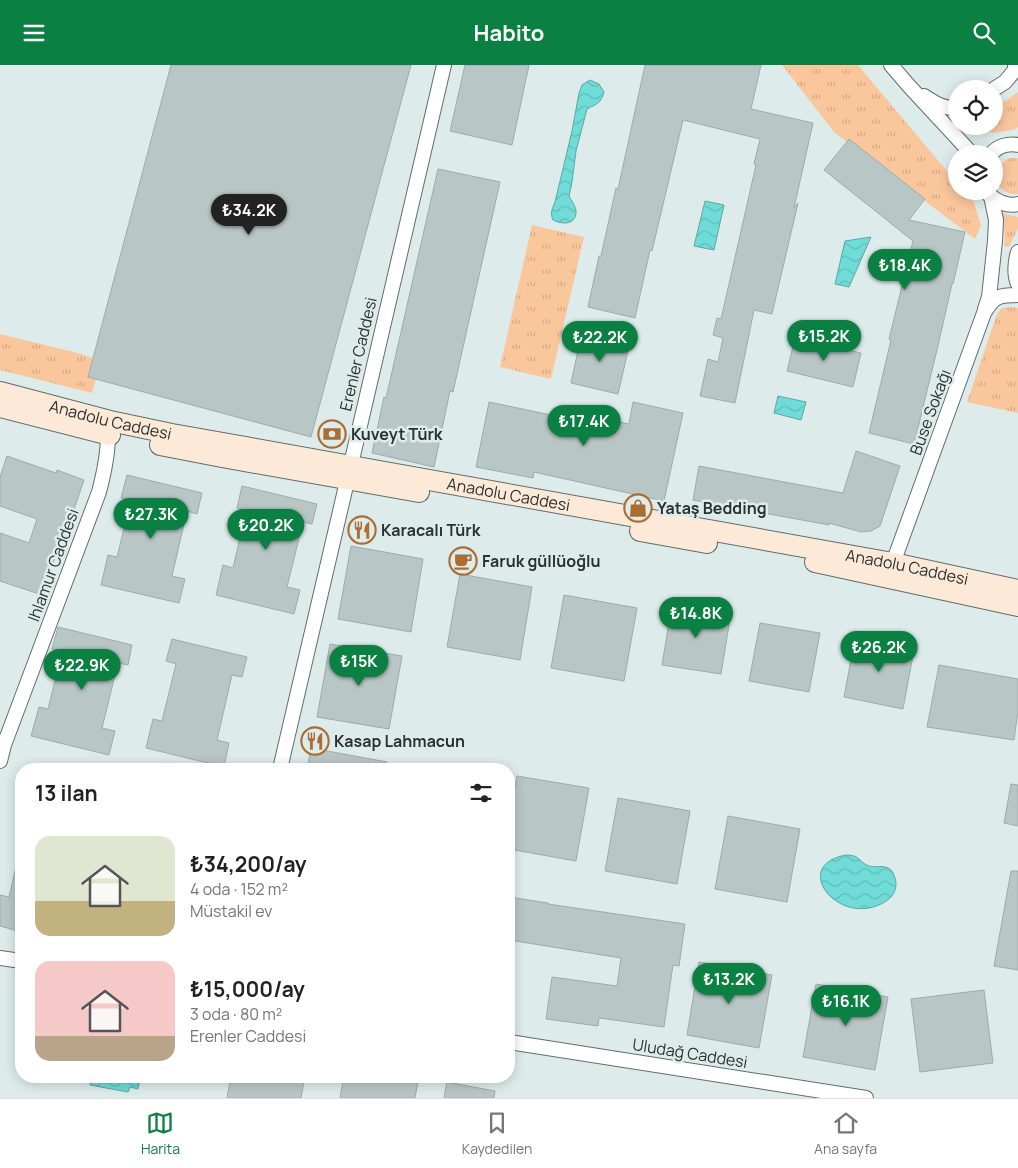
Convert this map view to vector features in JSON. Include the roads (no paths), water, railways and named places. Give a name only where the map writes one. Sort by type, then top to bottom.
[{"type":"main road","name":"Anadolu Caddesi","points":[[0,392],[109,428]]},
{"type":"main road","name":"Anadolu Caddesi","points":[[0,407],[109,428],[213,455],[349,473],[464,499],[790,557],[891,570],[1018,590]]},
{"type":"main road","name":"Anadolu Caddesi","points":[[891,570],[1018,605]]},
{"type":"street","name":"Erenler Caddesi","points":[[281,763],[444,65]]},
{"type":"street","points":[[890,65],[964,145]]},
{"type":"street","points":[[1003,83],[1015,71],[1015,65]]},
{"type":"street","points":[[909,86],[937,104],[948,107]]},
{"type":"street","points":[[1003,145],[1017,143]]},
{"type":"street","points":[[984,313],[989,297],[995,241],[996,220],[991,200]]},
{"type":"street","points":[[996,200],[1006,205],[1018,205]]},
{"type":"street","points":[[1018,252],[1016,281],[1018,284]]},
{"type":"street","name":"Buse Sokağı","points":[[891,570],[984,313],[993,299],[1000,296],[1018,295]]},
{"type":"street","name":"Ihlamur Caddesi","points":[[0,761],[2,745],[98,492],[105,470],[109,428]]},
{"type":"street","points":[[0,957],[15,960]]},
{"type":"street","name":"Uludağ Caddesi","points":[[515,1043],[866,1098]]},
{"type":"water","points":[[590,80],[599,84],[604,92],[598,103],[587,109],[576,151],[569,196],[576,210],[576,215],[569,223],[561,223],[553,220],[552,211],[572,131],[579,93],[582,85]]},
{"type":"water","points":[[705,201],[724,205],[714,250],[694,246]]},
{"type":"water","points":[[871,237],[849,287],[835,284],[845,241]]},
{"type":"water","points":[[778,396],[806,402],[801,420],[774,413]]},
{"type":"water","points":[[846,855],[857,857],[869,866],[891,869],[896,887],[886,902],[865,909],[849,907],[836,901],[826,891],[821,881],[822,870],[830,861]]},
{"type":"water","points":[[90,1083],[139,1083],[138,1089],[130,1087],[128,1092],[90,1085]]},
{"type":"place","name":"Kuveyt Türk","points":[[332,434]]},
{"type":"place","name":"Yataş Bedding","points":[[638,508]]},
{"type":"place","name":"Karacalı Türk","points":[[362,530]]},
{"type":"place","name":"Faruk güllüoğlu","points":[[463,561]]},
{"type":"place","name":"Kasap Lahmacun","points":[[315,741]]}]
